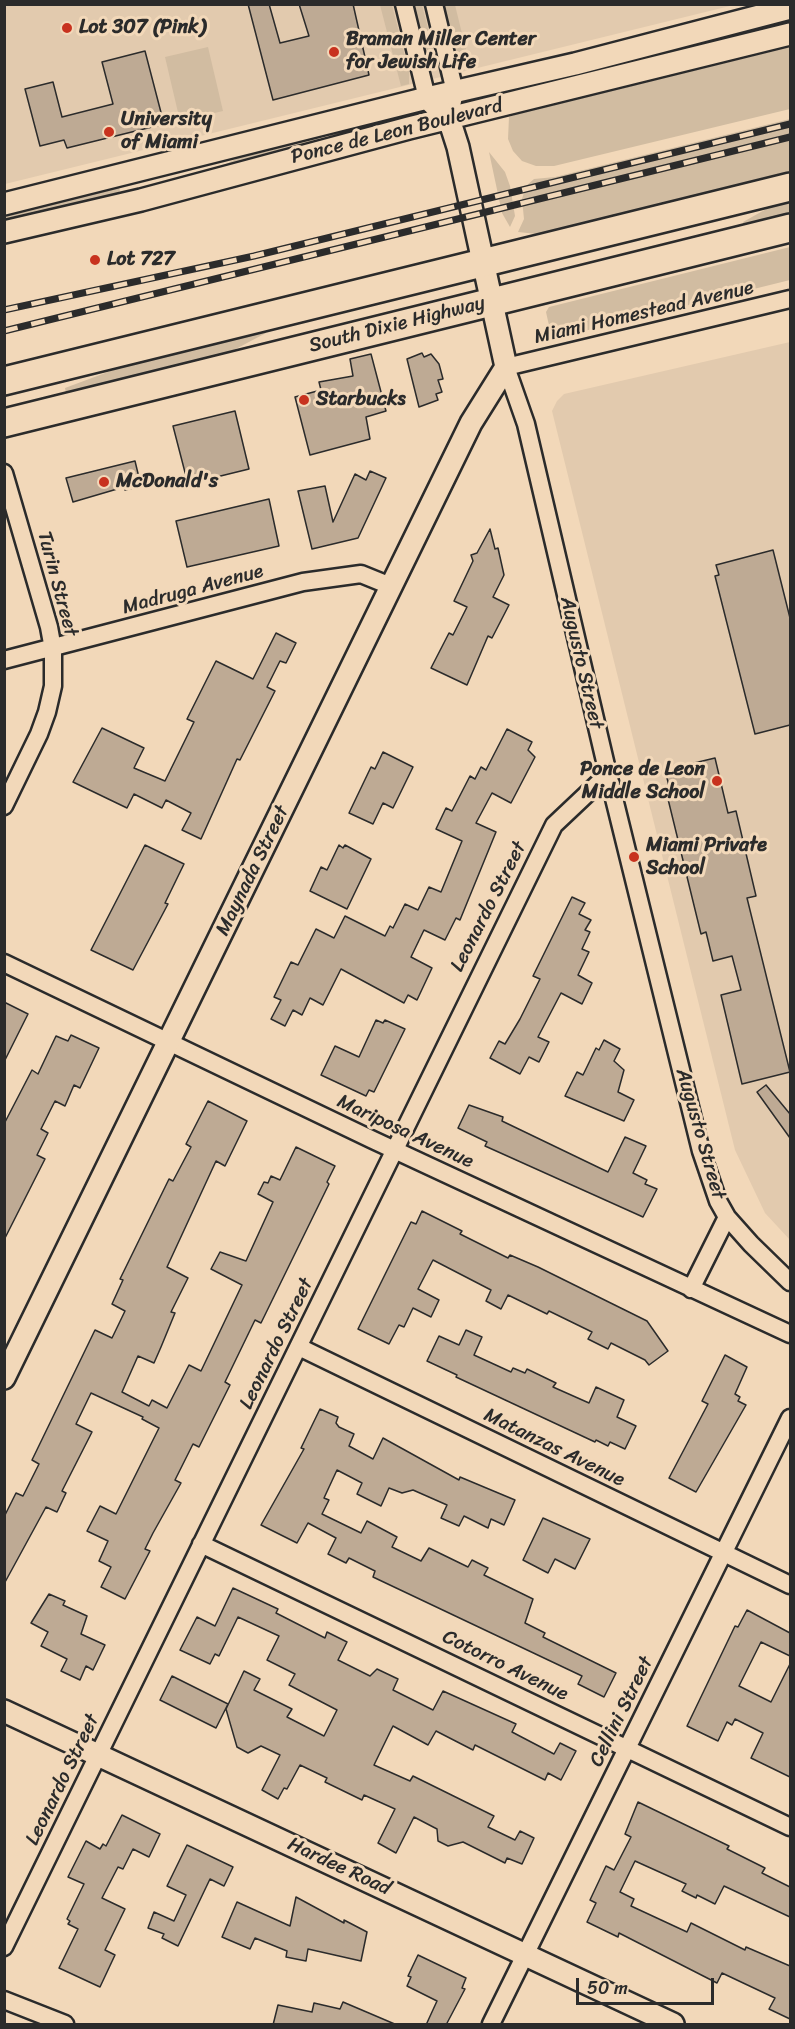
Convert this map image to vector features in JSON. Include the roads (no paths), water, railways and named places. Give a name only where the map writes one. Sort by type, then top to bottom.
[{"type":"highway","name":"South Dixie Highway","points":[[4,381],[790,187]]},
{"type":"highway","name":"South Dixie Highway","points":[[4,423],[790,228]]},
{"type":"street","points":[[404,4],[427,98],[449,119]]},
{"type":"street","points":[[434,4],[455,92],[449,119]]},
{"type":"street","name":"Ponce de Leon Boulevard","points":[[4,204],[427,98],[575,64],[790,8]]},
{"type":"street","points":[[726,24],[733,49]]},
{"type":"street","name":"Ponce de Leon Boulevard","points":[[4,232],[152,197],[449,119],[790,34]]},
{"type":"street","name":"Augusto Street","points":[[449,119],[458,147],[485,262],[506,367],[526,424],[608,774],[701,1151],[718,1201],[727,1217],[790,1282]]},
{"type":"street","name":"Miami Homestead Avenue","points":[[506,367],[790,299]]},
{"type":"street","name":"Maynada Street","points":[[4,1378],[393,587],[471,423],[506,367]]},
{"type":"street","name":"Turin Street","points":[[4,472],[50,627],[53,649],[53,686],[47,712],[39,734],[4,806]]},
{"type":"street","name":"Madruga Avenue","points":[[4,660],[321,579],[361,574],[393,587]]},
{"type":"street","name":"Leonardo Street","points":[[4,1947],[554,825],[608,774]]},
{"type":"street","name":"Mariposa Avenue","points":[[4,963],[395,1150],[790,1334]]},
{"type":"street","points":[[691,1289],[727,1217]]},
{"type":"street","name":"Matanzas Avenue","points":[[299,1347],[790,1585]]},
{"type":"street","name":"Cellini Street","points":[[491,2025],[790,1418]]},
{"type":"street","name":"Cotorro Avenue","points":[[201,1544],[790,1827]]},
{"type":"street","name":"Hardee Road","points":[[4,1711],[673,2025]]},
{"type":"street","points":[[4,2000],[65,2025]]},
{"type":"railway","points":[[4,310],[254,256],[790,124]]},
{"type":"railway","points":[[4,331],[790,137]]},
{"type":"place","name":"Lot 307 (Pink)","points":[[67,28]]},
{"type":"place","name":"Braman Miller Center for Jewish Life","points":[[334,52]]},
{"type":"place","name":"University of Miami","points":[[109,132]]},
{"type":"place","name":"Lot 727","points":[[95,260]]},
{"type":"place","name":"Starbucks","points":[[304,400]]},
{"type":"place","name":"McDonald's","points":[[104,482]]},
{"type":"place","name":"Ponce de Leon Middle School","points":[[717,781]]},
{"type":"place","name":"Miami Private School","points":[[634,857]]}]
